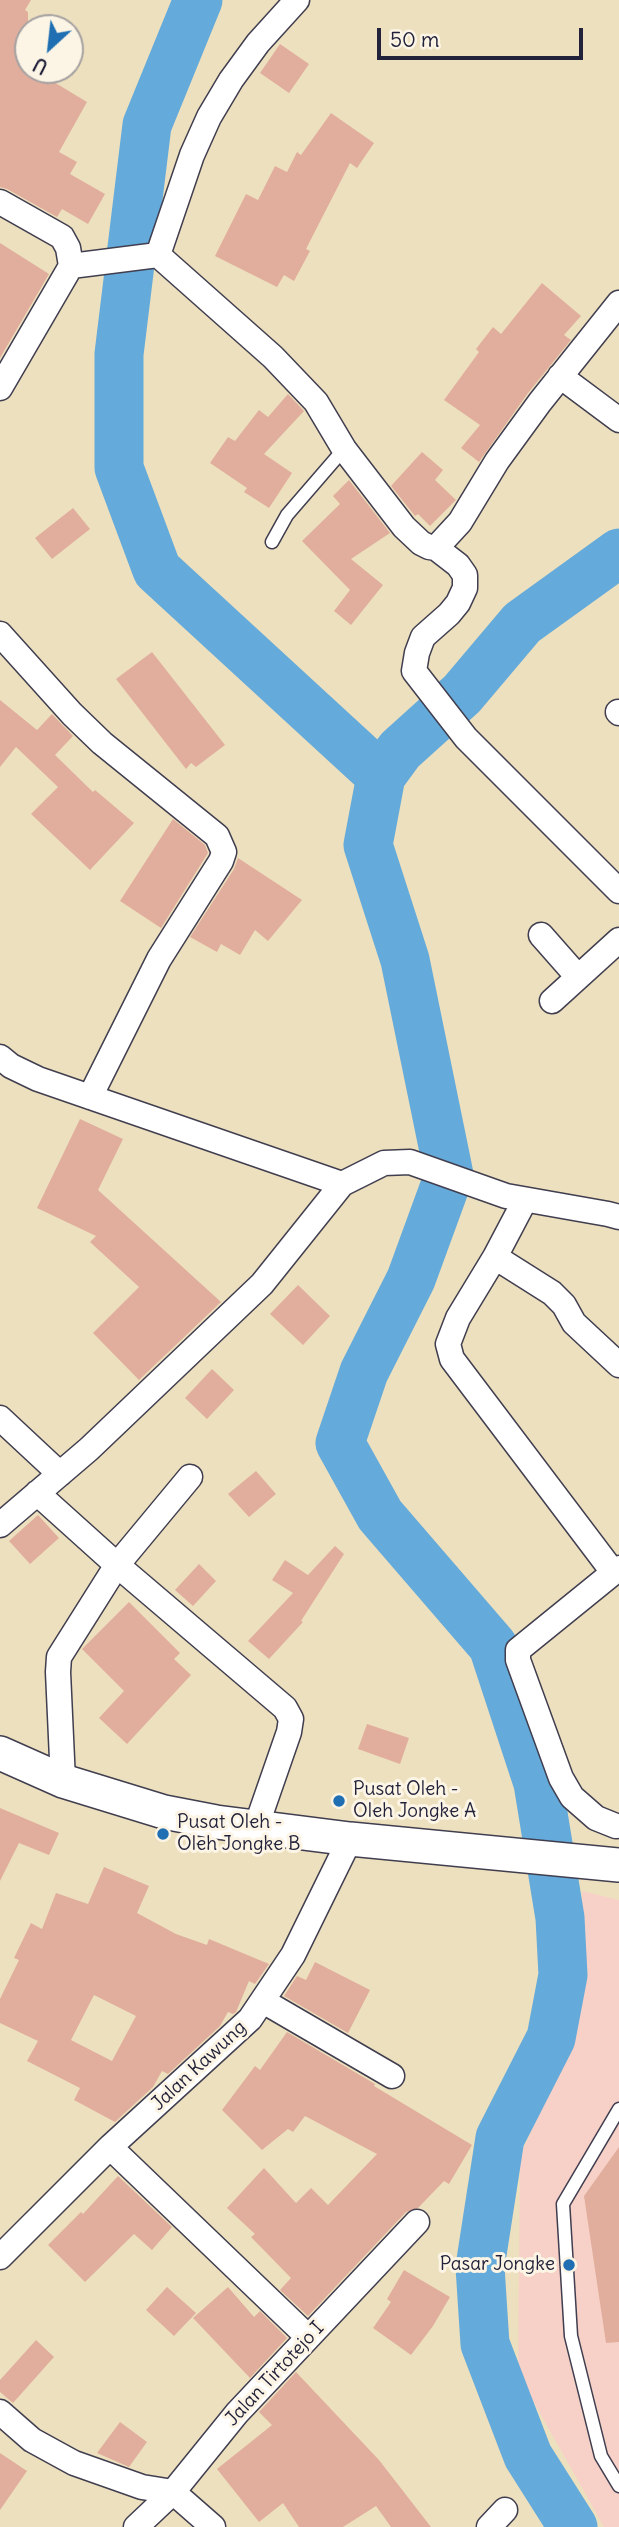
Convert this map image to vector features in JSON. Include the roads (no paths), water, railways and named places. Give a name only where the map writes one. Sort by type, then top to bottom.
[{"type":"main road","points":[[1,1756],[63,1781],[164,1812],[216,1822],[350,1839],[608,1864]]},
{"type":"street","points":[[153,256],[209,117],[258,43],[297,0]]},
{"type":"street","points":[[0,202],[62,237],[78,265]]},
{"type":"street","points":[[3,376],[78,265],[153,256],[274,357],[316,402],[344,449],[404,527],[421,543],[436,548],[458,565],[465,575],[465,589],[458,603],[423,637],[414,671],[454,724],[619,891]]},
{"type":"street","points":[[436,548],[460,523],[496,461],[619,303]]},
{"type":"street","points":[[561,376],[619,420]]},
{"type":"street","points":[[0,634],[82,724],[217,836],[224,852],[221,861],[159,958],[90,1097]]},
{"type":"street","points":[[541,936],[578,977]]},
{"type":"street","points":[[552,1001],[619,940]]},
{"type":"street","points":[[0,1058],[38,1079],[342,1184]]},
{"type":"street","points":[[0,1525],[89,1449],[262,1284],[342,1184],[384,1163],[410,1162],[495,1193],[619,1217]]},
{"type":"street","points":[[525,1200],[458,1318],[448,1344],[452,1359],[616,1570],[518,1650],[518,1660],[561,1778],[572,1797],[596,1818],[617,1823],[608,1864]]},
{"type":"street","points":[[495,1257],[552,1293],[564,1305],[574,1323],[619,1365]]},
{"type":"street","points":[[0,1418],[60,1474]]},
{"type":"street","points":[[63,1781],[59,1657],[117,1565],[190,1477]]},
{"type":"street","points":[[37,1493],[285,1708],[291,1719],[289,1732],[256,1827]]},
{"type":"street","name":"Jalan Kawung","points":[[0,2257],[110,2147],[250,2019],[293,1955],[350,1839]]},
{"type":"street","points":[[263,2001],[392,2076]]},
{"type":"street","points":[[110,2147],[308,2337]]},
{"type":"street","name":"Jalan Tirtotejo I","points":[[136,2527],[173,2492],[237,2413],[417,2222]]},
{"type":"street","points":[[0,2412],[32,2440],[74,2463],[142,2487],[173,2492],[213,2527]]},
{"type":"lane","points":[[272,542],[287,515],[344,449]]},
{"type":"lane","points":[[619,2109],[563,2204],[571,2336],[601,2456],[619,2486]]},
{"type":"waterway","points":[[198,0],[147,125],[119,354],[119,468],[157,570],[381,776],[368,845],[405,960],[449,1175],[411,1279],[364,1372],[340,1443],[380,1515],[493,1646],[538,1783],[560,1918],[563,1975],[551,2038],[500,2138],[480,2267],[485,2344],[528,2456],[573,2527]]},
{"type":"waterway","points":[[381,776],[400,750],[462,694],[522,623],[619,553]]},
{"type":"place","name":"Pusat Oleh - Oleh Jongke A","points":[[339,1801]]},
{"type":"place","name":"Pusat Oleh - Oleh Jongke B","points":[[163,1834]]},
{"type":"place","name":"Pasar Jongke","points":[[569,2265]]}]
